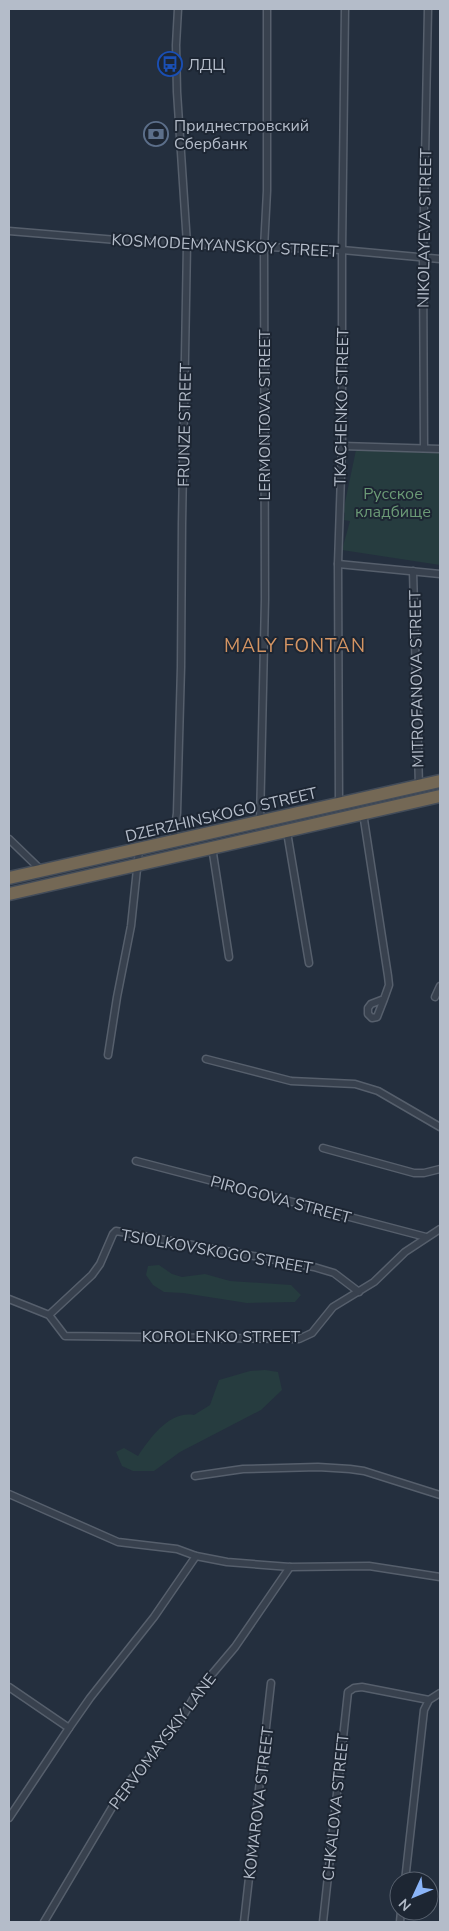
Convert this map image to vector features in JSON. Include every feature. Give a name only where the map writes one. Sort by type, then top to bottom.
[{"type":"highway","name":"DZERZHINSKOGO STREET","points":[[9,878],[440,781]]},
{"type":"highway","name":"DZERZHINSKOGO STREET","points":[[9,894],[212,847],[287,832],[362,812],[440,796]]},
{"type":"street","name":"FRUNZE STREET","points":[[173,842],[176,813],[181,667],[187,244],[177,92],[176,45],[178,9]]},
{"type":"street","name":"LERMONTOVA STREET","points":[[260,822],[265,599],[264,248],[267,191],[266,9]]},
{"type":"street","name":"TKACHENKO STREET","points":[[339,805],[338,564],[342,446],[345,9]]},
{"type":"street","name":"NIKOLAYEVA STREET","points":[[424,448],[423,258],[428,9]]},
{"type":"street","name":"KOSMODEMYANSKOY STREET","points":[[9,231],[187,244],[342,250],[440,259]]},
{"type":"street","points":[[342,446],[440,449]]},
{"type":"street","points":[[338,564],[440,574]]},
{"type":"street","name":"MITROFANOVA STREET","points":[[413,571],[419,786]]},
{"type":"street","points":[[362,812],[389,985],[384,999]]},
{"type":"street","points":[[287,832],[309,963]]},
{"type":"street","points":[[9,839],[41,870]]},
{"type":"street","points":[[212,847],[229,957]]},
{"type":"street","points":[[137,865],[139,850]]},
{"type":"street","name":"DZERZHINSKOGO STREET","points":[[108,1055],[116,998],[131,926],[137,865]]},
{"type":"street","points":[[435,997],[440,986]]},
{"type":"street","points":[[206,1059],[291,1081],[355,1084],[378,1091],[440,1127]]},
{"type":"street","points":[[323,1148],[414,1173],[424,1173],[440,1169]]},
{"type":"street","name":"PIROGOVA STREET","points":[[136,1161],[426,1237]]},
{"type":"street","name":"KOROLENKO STREET","points":[[49,1315],[65,1336],[299,1338],[312,1333],[338,1304],[374,1282],[405,1252],[440,1229]]},
{"type":"street","name":"TSIOLKOVSKOGO STREET","points":[[49,1315],[92,1275],[100,1264],[116,1231],[314,1267],[334,1273],[359,1292]]},
{"type":"street","points":[[9,1299],[49,1315]]},
{"type":"street","points":[[195,1476],[243,1469],[318,1466],[364,1471],[440,1495]]},
{"type":"street","points":[[9,1494],[118,1542],[177,1550],[227,1562],[290,1567],[369,1566],[440,1577]]},
{"type":"street","points":[[9,1818],[90,1698],[154,1618],[196,1556]]},
{"type":"street","name":"PERVOMAYSKIY LANE","points":[[44,1922],[123,1789],[179,1723],[197,1692],[235,1647],[290,1567]]},
{"type":"street","name":"KOMAROVA STREET","points":[[244,1922],[271,1683]]},
{"type":"street","points":[[9,1687],[69,1728]]},
{"type":"street","name":"CHKALOVA STREET","points":[[323,1922],[348,1692],[354,1688],[362,1687],[428,1700]]},
{"type":"street","points":[[406,1871],[424,1710],[428,1700],[440,1694]]},
{"type":"green space","name":"Русское кладбище","points":[[356,450],[440,452],[440,565],[342,550],[350,521],[344,520],[345,513],[343,512]]},
{"type":"green space","points":[[159,1265],[172,1274],[182,1277],[205,1274],[230,1281],[291,1285],[301,1295],[295,1302],[247,1303],[183,1293],[164,1292],[153,1285],[146,1275],[148,1266]]},
{"type":"green space","points":[[265,1370],[278,1372],[282,1390],[261,1410],[180,1452],[154,1471],[133,1471],[122,1466],[116,1452],[124,1448],[138,1456],[155,1434],[169,1421],[185,1415],[194,1415],[210,1405],[219,1380],[250,1371]]},
{"type":"place","name":"ЛДЦ","points":[[170,64]]},
{"type":"place","name":"Приднестровский Сбербанк","points":[[156,134]]},
{"type":"district","name":"MALY FONTAN","points":[[295,645]]}]
